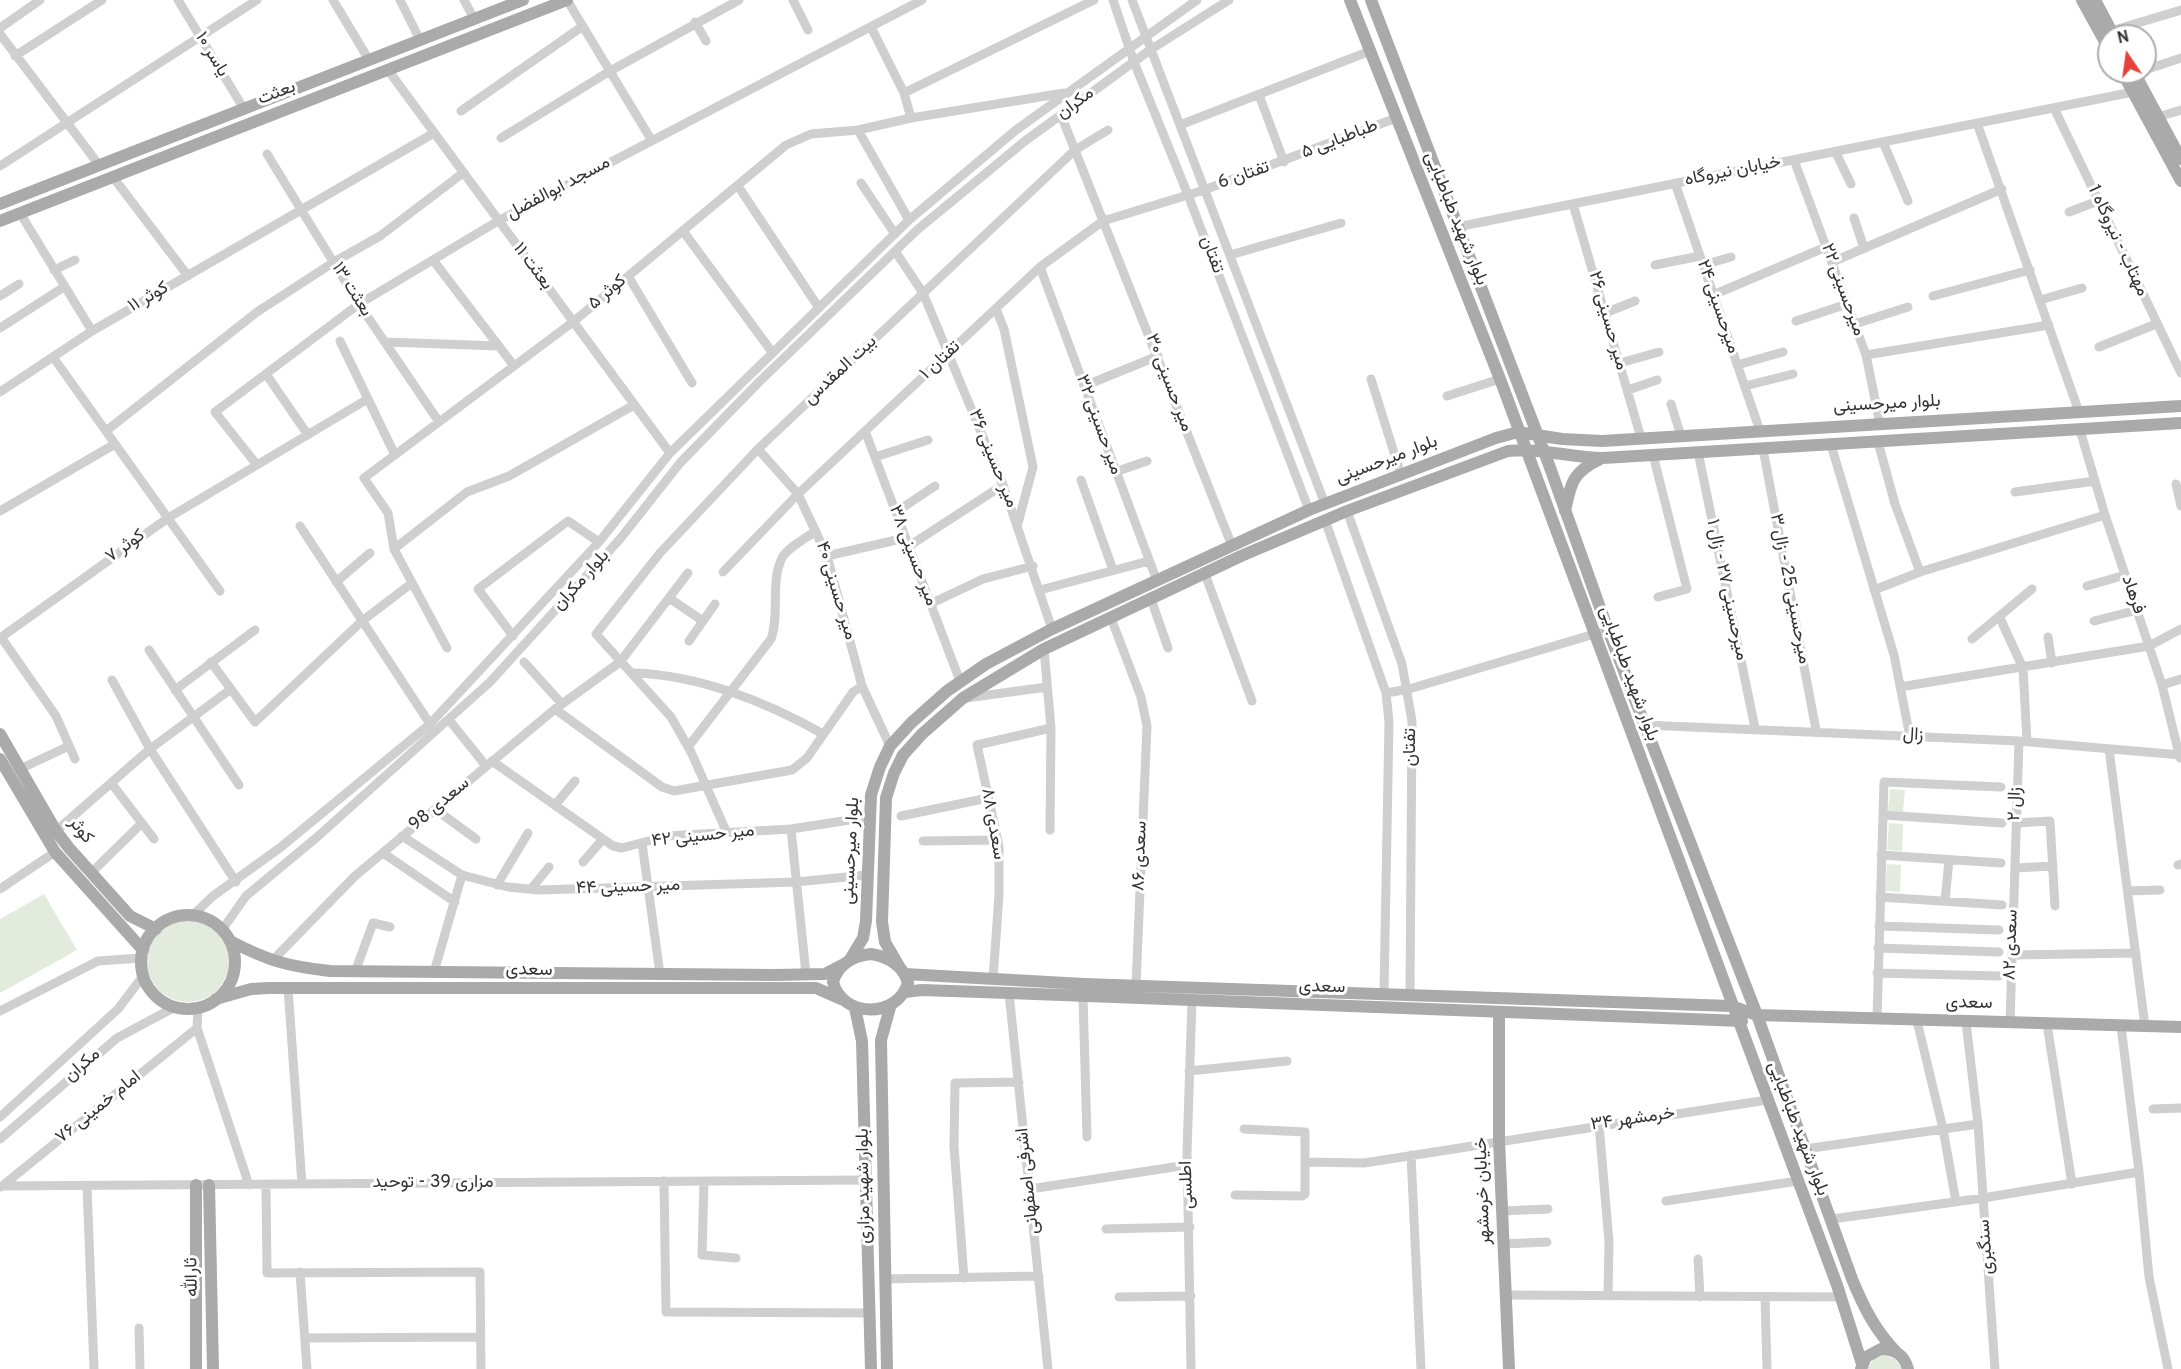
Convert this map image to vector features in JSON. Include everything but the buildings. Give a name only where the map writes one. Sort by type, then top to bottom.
[{"type":"main road","name":"بعثت","points":[[0,204],[523,0]]},
{"type":"main road","name":"بعثت","points":[[0,221],[567,0]]},
{"type":"main road","name":"بلوار شهید طباطبایی","points":[[1350,0],[1500,379],[1524,449],[1841,1297],[1861,1368]]},
{"type":"main road","name":"بلوار شهید طباطبایی","points":[[1371,0],[1544,452],[1644,725],[1757,1015],[1866,1314],[1908,1368]]},
{"type":"main road","points":[[2082,0],[2097,27]]},
{"type":"main road","points":[[2095,0],[2108,24]]},
{"type":"main road","points":[[2129,84],[2181,181]]},
{"type":"main road","points":[[2143,84],[2158,117],[2181,158]]},
{"type":"main road","points":[[69,177],[75,192]]},
{"type":"main road","name":"بلوار میرحسینی","points":[[845,963],[863,938],[870,795],[880,767],[891,746],[911,723],[960,681],[1052,629],[1309,510],[1518,432],[1576,440],[1641,438],[2181,406]]},
{"type":"main road","points":[[1986,417],[1986,435]]},
{"type":"main road","name":"بلوار میرحسینی","points":[[902,970],[885,942],[882,922],[886,798],[903,755],[922,734],[963,698],[1044,649],[1325,520],[1508,451],[1524,449],[1578,458],[1603,458],[2181,423]]},
{"type":"main road","points":[[1576,440],[1572,443],[1571,452],[1578,458]]},
{"type":"main road","points":[[1565,512],[1570,488],[1578,472],[1603,458]]},
{"type":"main road","points":[[1424,466],[1430,480]]},
{"type":"main road","name":"کوثر","points":[[0,735],[56,831],[130,916],[156,929]]},
{"type":"main road","name":"کوثر","points":[[0,759],[55,852],[142,954]]},
{"type":"main road","points":[[192,916],[204,918],[222,930],[230,941],[234,954],[233,973],[225,991],[216,999],[198,1008],[175,1007],[155,995],[143,976],[142,954],[156,929],[166,921],[192,916]]},
{"type":"main road","name":"سعدی","points":[[230,941],[272,961],[291,967],[355,972],[825,974],[845,963]]},
{"type":"main road","points":[[871,954],[885,957],[902,970],[908,983],[905,992],[891,1004],[870,1010],[855,1008],[841,999],[835,991],[833,982],[845,963],[871,954]]},
{"type":"main road","name":"سعدی","points":[[902,970],[993,980],[1731,1006],[1757,1015],[2181,1027]]},
{"type":"main road","name":"سعدی","points":[[216,999],[251,989],[288,988],[816,988],[841,999]]},
{"type":"main road","name":"سعدی","points":[[905,992],[922,990],[1009,993],[1738,1023]]},
{"type":"main road","name":"بلوار شهید مزاری","points":[[887,1369],[880,1040],[891,1004]]},
{"type":"main road","name":"بلوار شهید مزاری","points":[[855,1008],[862,1041],[869,1366]]},
{"type":"main road","name":"خیابان خرمشهر","points":[[1499,1012],[1499,1140],[1509,1369]]},
{"type":"main road","points":[[1738,1023],[1757,1015]]},
{"type":"main road","name":"ثارالله","points":[[195,1369],[203,1185]]},
{"type":"main road","name":"ثارالله","points":[[203,1185],[213,1369]]},
{"type":"main road","points":[[1861,1368],[1866,1357],[1881,1349],[1897,1353]]},
{"type":"street","points":[[0,28],[40,0]]},
{"type":"street","points":[[15,56],[102,0]]},
{"type":"street","name":"یاسر ۱۰","points":[[178,0],[244,109]]},
{"type":"street","points":[[0,166],[199,36],[241,4],[257,0]]},
{"type":"street","points":[[333,0],[369,60]]},
{"type":"street","points":[[400,0],[420,40]]},
{"type":"street","points":[[464,0],[474,19]]},
{"type":"street","points":[[567,0],[652,141]]},
{"type":"street","points":[[501,138],[610,71],[695,22],[739,0]]},
{"type":"street","points":[[793,0],[808,30]]},
{"type":"street","points":[[904,93],[1094,0]]},
{"type":"street","name":"تفتان","points":[[1113,0],[1128,47],[1188,195],[1309,510]]},
{"type":"street","name":"تفتان","points":[[1132,0],[1325,504]]},
{"type":"street","name":"مکران","points":[[909,220],[1016,130],[1128,47],[1197,0]]},
{"type":"street","name":"مکران","points":[[931,218],[1061,115],[1150,50],[1229,0]]},
{"type":"street","name":"مسجد ابوالفضل","points":[[257,465],[215,412],[359,304],[498,221],[918,1]]},
{"type":"street","points":[[2141,24],[2181,10]]},
{"type":"street","points":[[695,22],[706,42]]},
{"type":"street","points":[[461,111],[583,26]]},
{"type":"street","points":[[871,27],[904,93],[911,118]]},
{"type":"street","points":[[0,34],[99,165]]},
{"type":"street","points":[[1180,125],[1370,51]]},
{"type":"street","points":[[2157,66],[2181,58]]},
{"type":"street","name":"بعثت ۱۱","points":[[388,70],[670,453]]},
{"type":"street","name":"کوثر ۵","points":[[394,549],[388,513],[364,478],[573,322],[795,141],[811,134],[858,129],[1066,92]]},
{"type":"street","name":"خیابان نیروگاه","points":[[1457,227],[2133,92]]},
{"type":"street","points":[[1259,95],[1284,162]]},
{"type":"street","name":"مهتاب - نیروگاه 1","points":[[2054,108],[2181,373]]},
{"type":"street","points":[[2158,117],[2181,110]]},
{"type":"street","name":"میر حسینی ۳۰","points":[[1061,115],[1232,546]]},
{"type":"street","name":"طباطبایی ۵","points":[[1284,162],[1396,118]]},
{"type":"street","points":[[1977,123],[2079,412]]},
{"type":"street","points":[[858,129],[909,220]]},
{"type":"street","name":"بیت المقدس","points":[[620,662],[596,634],[660,553],[758,449],[923,293],[1075,150],[1108,130]]},
{"type":"street","name":"کوثر ۱۱","points":[[0,392],[92,331],[434,133]]},
{"type":"street","points":[[1883,142],[1908,201]]},
{"type":"street","points":[[1835,151],[1851,184]]},
{"type":"street","name":"بعثت ۱۳","points":[[267,154],[359,304],[439,422]]},
{"type":"street","name":"میرحسینی ۲۲","points":[[1794,160],[1866,355],[1880,424]]},
{"type":"street","name":"تفتان 6","points":[[1188,195],[1284,162]]},
{"type":"street","points":[[106,431],[257,312],[334,262],[380,236],[462,173]]},
{"type":"street","points":[[113,177],[188,276]]},
{"type":"street","points":[[861,183],[895,234]]},
{"type":"street","name":"میرحسینی ۲۴","points":[[1675,183],[1760,431]]},
{"type":"street","points":[[738,186],[819,308]]},
{"type":"street","points":[[1832,262],[2002,189]]},
{"type":"street","name":"تفتان ۱","points":[[723,572],[798,494],[1040,267],[1103,220],[1188,195]]},
{"type":"street","points":[[2069,212],[2098,201]]},
{"type":"street","name":"میر حسینی ۲۶","points":[[1573,204],[1641,438]]},
{"type":"street","points":[[20,213],[92,331]]},
{"type":"street","name":"بلوار مکران","points":[[222,930],[246,896],[316,838],[490,682],[620,539],[680,463],[931,218]]},
{"type":"street","points":[[1854,218],[1864,248]]},
{"type":"street","name":"بلوار مکران","points":[[192,916],[213,896],[236,882],[430,724],[599,542],[670,453],[909,220]]},
{"type":"street","points":[[1230,255],[1341,223]]},
{"type":"street","points":[[683,231],[772,352]]},
{"type":"street","points":[[1713,295],[1826,247]]},
{"type":"street","name":"میر حسینی ۳۶","points":[[895,251],[923,293],[1003,485],[1018,523],[1052,629]]},
{"type":"street","points":[[1654,265],[1731,257]]},
{"type":"street","points":[[54,270],[75,260]]},
{"type":"street","points":[[433,260],[514,366]]},
{"type":"street","name":"میر حسینی ۳۲","points":[[1040,267],[1157,581]]},
{"type":"street","points":[[1933,296],[2030,270]]},
{"type":"street","points":[[628,276],[692,382]]},
{"type":"street","points":[[0,296],[19,284]]},
{"type":"street","points":[[0,328],[64,287]]},
{"type":"street","points":[[2040,300],[2082,288]]},
{"type":"street","points":[[1605,313],[1635,301]]},
{"type":"street","points":[[1796,321],[1847,304]]},
{"type":"street","points":[[1855,324],[1908,307]]},
{"type":"street","points":[[996,309],[1004,329],[1033,467],[1018,523]]},
{"type":"street","points":[[805,321],[814,331]]},
{"type":"street","points":[[2100,347],[2156,324]]},
{"type":"street","points":[[1866,355],[2049,325]]},
{"type":"street","points":[[340,341],[366,400],[395,455]]},
{"type":"street","points":[[385,342],[499,346]]},
{"type":"street","points":[[1620,363],[1659,352]]},
{"type":"street","points":[[1737,365],[1784,352]]},
{"type":"street","points":[[53,357],[220,591]]},
{"type":"street","points":[[1084,386],[1158,357]]},
{"type":"street","points":[[266,374],[308,435]]},
{"type":"street","points":[[1744,386],[1793,374]]},
{"type":"street","points":[[1371,379],[1401,475]]},
{"type":"street","points":[[1447,396],[1500,379]]},
{"type":"street","points":[[1628,390],[1657,380]]},
{"type":"street","name":"کوثر ۷","points":[[1,637],[168,518],[366,400]]},
{"type":"street","points":[[1671,404],[1681,436]]},
{"type":"street","points":[[447,648],[394,549],[467,492],[509,476],[634,405]]},
{"type":"street","name":"فرهاد","points":[[2079,430],[2162,685],[2180,757]]},
{"type":"street","name":"میر حسینی ۳۸","points":[[865,431],[960,681]]},
{"type":"street","points":[[875,457],[928,440]]},
{"type":"street","points":[[1878,442],[1895,504],[1920,572]]},
{"type":"street","points":[[0,512],[115,444]]},
{"type":"street","points":[[1831,445],[1894,655],[1910,736]]},
{"type":"street","name":"میر حسینی ۴۰","points":[[758,449],[798,494],[827,555],[862,686],[891,746]]},
{"type":"street","name":"میرحسینی 25 - زال ۳","points":[[1762,449],[1816,730]]},
{"type":"street","name":"میرحسینی ۲۷ - زال ۱","points":[[1698,452],[1755,728]]},
{"type":"street","points":[[1653,455],[1687,589],[1658,597]]},
{"type":"street","points":[[1115,472],[1147,461]]},
{"type":"street","points":[[1081,480],[1113,570]]},
{"type":"street","points":[[2015,492],[2095,481]]},
{"type":"street","points":[[2176,484],[2181,504]]},
{"type":"street","points":[[827,555],[907,542],[1003,485]]},
{"type":"street","points":[[896,512],[935,486]]},
{"type":"street","name":"تفتان","points":[[1347,511],[1402,664],[1408,689],[1412,721],[1410,993]]},
{"type":"street","points":[[1874,590],[1920,572],[2105,515]]},
{"type":"street","name":"تفتان","points":[[1325,520],[1386,693],[1389,722],[1384,992]]},
{"type":"street","points":[[513,636],[478,590],[568,521],[599,542]]},
{"type":"street","points":[[300,526],[430,724]]},
{"type":"street","points":[[688,747],[771,639],[775,628],[778,573],[783,556],[816,531]]},
{"type":"street","points":[[336,582],[370,553]]},
{"type":"street","points":[[1040,590],[1149,561]]},
{"type":"street","points":[[930,604],[983,579],[1032,566]]},
{"type":"street","name":"سعدی 98","points":[[272,961],[355,876],[558,707],[620,662],[688,573]]},
{"type":"street","points":[[1205,574],[1252,701]]},
{"type":"street","points":[[2087,586],[2125,574]]},
{"type":"street","points":[[211,662],[255,722],[362,621],[412,583]]},
{"type":"street","points":[[1972,639],[2032,589]]},
{"type":"street","points":[[669,598],[703,621]]},
{"type":"street","points":[[1151,599],[1168,648]]},
{"type":"street","points":[[689,641],[715,604]]},
{"type":"street","points":[[2094,621],[2137,610]]},
{"type":"street","points":[[1999,616],[2023,668]]},
{"type":"street","name":"سعدی ۸۶","points":[[1111,618],[1141,697],[1147,726],[1136,985]]},
{"type":"street","points":[[1900,687],[2149,646],[2181,629]]},
{"type":"street","points":[[175,690],[255,630]]},
{"type":"street","points":[[1386,693],[1408,689],[1608,630]]},
{"type":"street","points":[[1,637],[57,716],[75,759]]},
{"type":"street","points":[[2048,638],[2052,663]]},
{"type":"street","points":[[1044,649],[1051,728],[1050,830]]},
{"type":"street","points":[[149,650],[238,785]]},
{"type":"street","points":[[524,662],[558,707],[667,790],[705,787],[792,770],[807,758],[853,692],[862,686]]},
{"type":"street","points":[[620,662],[633,673],[671,717],[688,747],[726,833]]},
{"type":"street","name":"زال ۲","points":[[2015,868],[2016,823],[2023,741],[2023,668]]},
{"type":"street","points":[[633,673],[665,674],[730,693],[786,713],[823,734]]},
{"type":"street","points":[[2162,685],[2181,679]]},
{"type":"street","points":[[112,680],[150,749],[236,882]]},
{"type":"street","points":[[963,698],[1009,694],[1047,687]]},
{"type":"street","points":[[56,831],[150,749],[194,719],[231,689]]},
{"type":"street","name":"میر حسینی ۴۲","points":[[450,720],[489,764],[555,805],[603,839],[622,848],[667,836],[791,829],[869,817]]},
{"type":"street","name":"زال","points":[[1644,725],[1816,730],[2023,741],[2180,757]]},
{"type":"street","name":"سعدی ۸۸","points":[[993,980],[999,895],[998,840],[977,745],[1051,728]]},
{"type":"street","points":[[20,769],[69,746]]},
{"type":"street","points":[[2109,749],[2145,1026]]},
{"type":"street","points":[[555,805],[575,781]]},
{"type":"street","points":[[1877,1018],[1884,782],[2001,787]]},
{"type":"street","points":[[112,784],[154,839]]},
{"type":"street","points":[[901,816],[988,798]]},
{"type":"street","points":[[435,809],[476,839]]},
{"type":"street","points":[[1882,815],[2002,823]]},
{"type":"street","points":[[2016,823],[2050,820],[2055,906]]},
{"type":"street","points":[[91,873],[142,823]]},
{"type":"street","points":[[791,829],[806,974]]},
{"type":"street","points":[[497,885],[528,833]]},
{"type":"street","name":"میر حسینی ۴۴","points":[[402,836],[462,875],[497,885],[531,889],[565,891],[796,882],[867,875]]},
{"type":"street","points":[[583,862],[603,839]]},
{"type":"street","points":[[923,841],[998,840]]},
{"type":"street","points":[[642,843],[660,974]]},
{"type":"street","points":[[0,889],[55,852]]},
{"type":"street","points":[[383,853],[455,902]]},
{"type":"street","points":[[1881,855],[2001,863]]},
{"type":"street","points":[[1945,901],[1949,860]]},
{"type":"street","points":[[2015,868],[2053,866]]},
{"type":"street","points":[[531,889],[549,867]]},
{"type":"street","name":"سعدی ۸۲","points":[[2010,1022],[2015,868]]},
{"type":"street","points":[[434,972],[462,875]]},
{"type":"street","points":[[2128,891],[2160,890]]},
{"type":"street","points":[[1880,897],[2002,905]]},
{"type":"street","points":[[355,972],[373,923],[390,927]]},
{"type":"street","points":[[1879,926],[1999,930]]},
{"type":"street","points":[[1878,948],[1999,952]]},
{"type":"street","points":[[2012,955],[2136,952]]},
{"type":"street","points":[[0,1011],[98,962],[142,954]]},
{"type":"street","points":[[1878,973],[1999,976]]},
{"type":"street","name":"مکران","points":[[0,1117],[117,1009],[143,976]]},
{"type":"street","points":[[288,988],[302,1184]]},
{"type":"street","name":"اشرفی اصفهانی","points":[[1009,993],[1048,1369]]},
{"type":"street","points":[[1083,997],[1087,1137]]},
{"type":"street","name":"اطلسی","points":[[1191,1369],[1187,1165],[1192,1000]]},
{"type":"street","name":"مکران","points":[[0,1139],[117,1038],[175,1007]]},
{"type":"street","points":[[198,1008],[197,1028],[249,1185]]},
{"type":"street","points":[[1917,1021],[1943,1129],[1956,1202]]},
{"type":"street","name":"سنگبری","points":[[1966,1022],[1978,1124],[1995,1369]]},
{"type":"street","points":[[2048,1024],[2072,1184]]},
{"type":"street","points":[[2121,1026],[2149,1277],[2168,1369]]},
{"type":"street","name":"امام خمینی ۷۶","points":[[1,1187],[197,1028]]},
{"type":"street","points":[[1189,1071],[1287,1061]]},
{"type":"street","points":[[963,1278],[954,1156],[955,1083],[1019,1082]]},
{"type":"street","name":"خرمشهر ۳۴","points":[[1306,1162],[1364,1163],[1499,1140],[1767,1100]]},
{"type":"street","points":[[2153,1109],[2181,1108]]},
{"type":"street","points":[[1805,1149],[1978,1124]]},
{"type":"street","points":[[1599,1125],[1610,1242],[1608,1296]]},
{"type":"street","points":[[1235,1195],[1304,1196],[1305,1132],[1244,1129]]},
{"type":"street","points":[[1411,1155],[1421,1369]]},
{"type":"street","points":[[1030,1189],[1187,1165]]},
{"type":"street","points":[[1832,1219],[1983,1198],[2139,1172]]},
{"type":"street","name":"مزاری 39 - توحید","points":[[1,1187],[864,1180]]},
{"type":"street","points":[[663,1181],[666,1312],[869,1313]]},
{"type":"street","points":[[704,1181],[702,1255],[736,1258]]},
{"type":"street","points":[[1666,1201],[1797,1181]]},
{"type":"street","points":[[266,1185],[267,1273],[480,1272],[481,1369]]},
{"type":"street","points":[[87,1186],[94,1369]]},
{"type":"street","points":[[1502,1211],[1548,1209]]},
{"type":"street","points":[[1106,1229],[1190,1227]]},
{"type":"street","points":[[1503,1244],[1547,1242]]},
{"type":"street","points":[[1698,1259],[1700,1297]]},
{"type":"street","points":[[300,1272],[307,1369]]},
{"type":"street","points":[[884,1280],[1039,1276]]},
{"type":"street","points":[[1506,1295],[1841,1297]]},
{"type":"street","points":[[1119,1297],[1191,1296]]},
{"type":"street","points":[[1765,1297],[1767,1369]]},
{"type":"street","points":[[139,1328],[140,1369]]},
{"type":"street","points":[[305,1338],[481,1337]]},
{"type":"shaded area","points":[[1890,789],[1905,790],[1903,812],[1888,811]]},
{"type":"shaded area","points":[[1889,823],[1903,824],[1902,851],[1887,850]]},
{"type":"shaded area","points":[[1887,864],[1901,865],[1900,892],[1885,891]]},
{"type":"shaded area","points":[[44,894],[77,950],[0,993],[0,919]]},
{"type":"shaded area","points":[[188,920],[211,927],[217,932],[222,938],[229,961],[222,984],[217,990],[211,995],[188,1002],[165,995],[159,990],[154,984],[147,961],[154,938],[159,932],[165,927]]},
{"type":"shaded area","points":[[1885,1355],[1895,1359],[1902,1369],[1867,1369],[1874,1359]]}]
